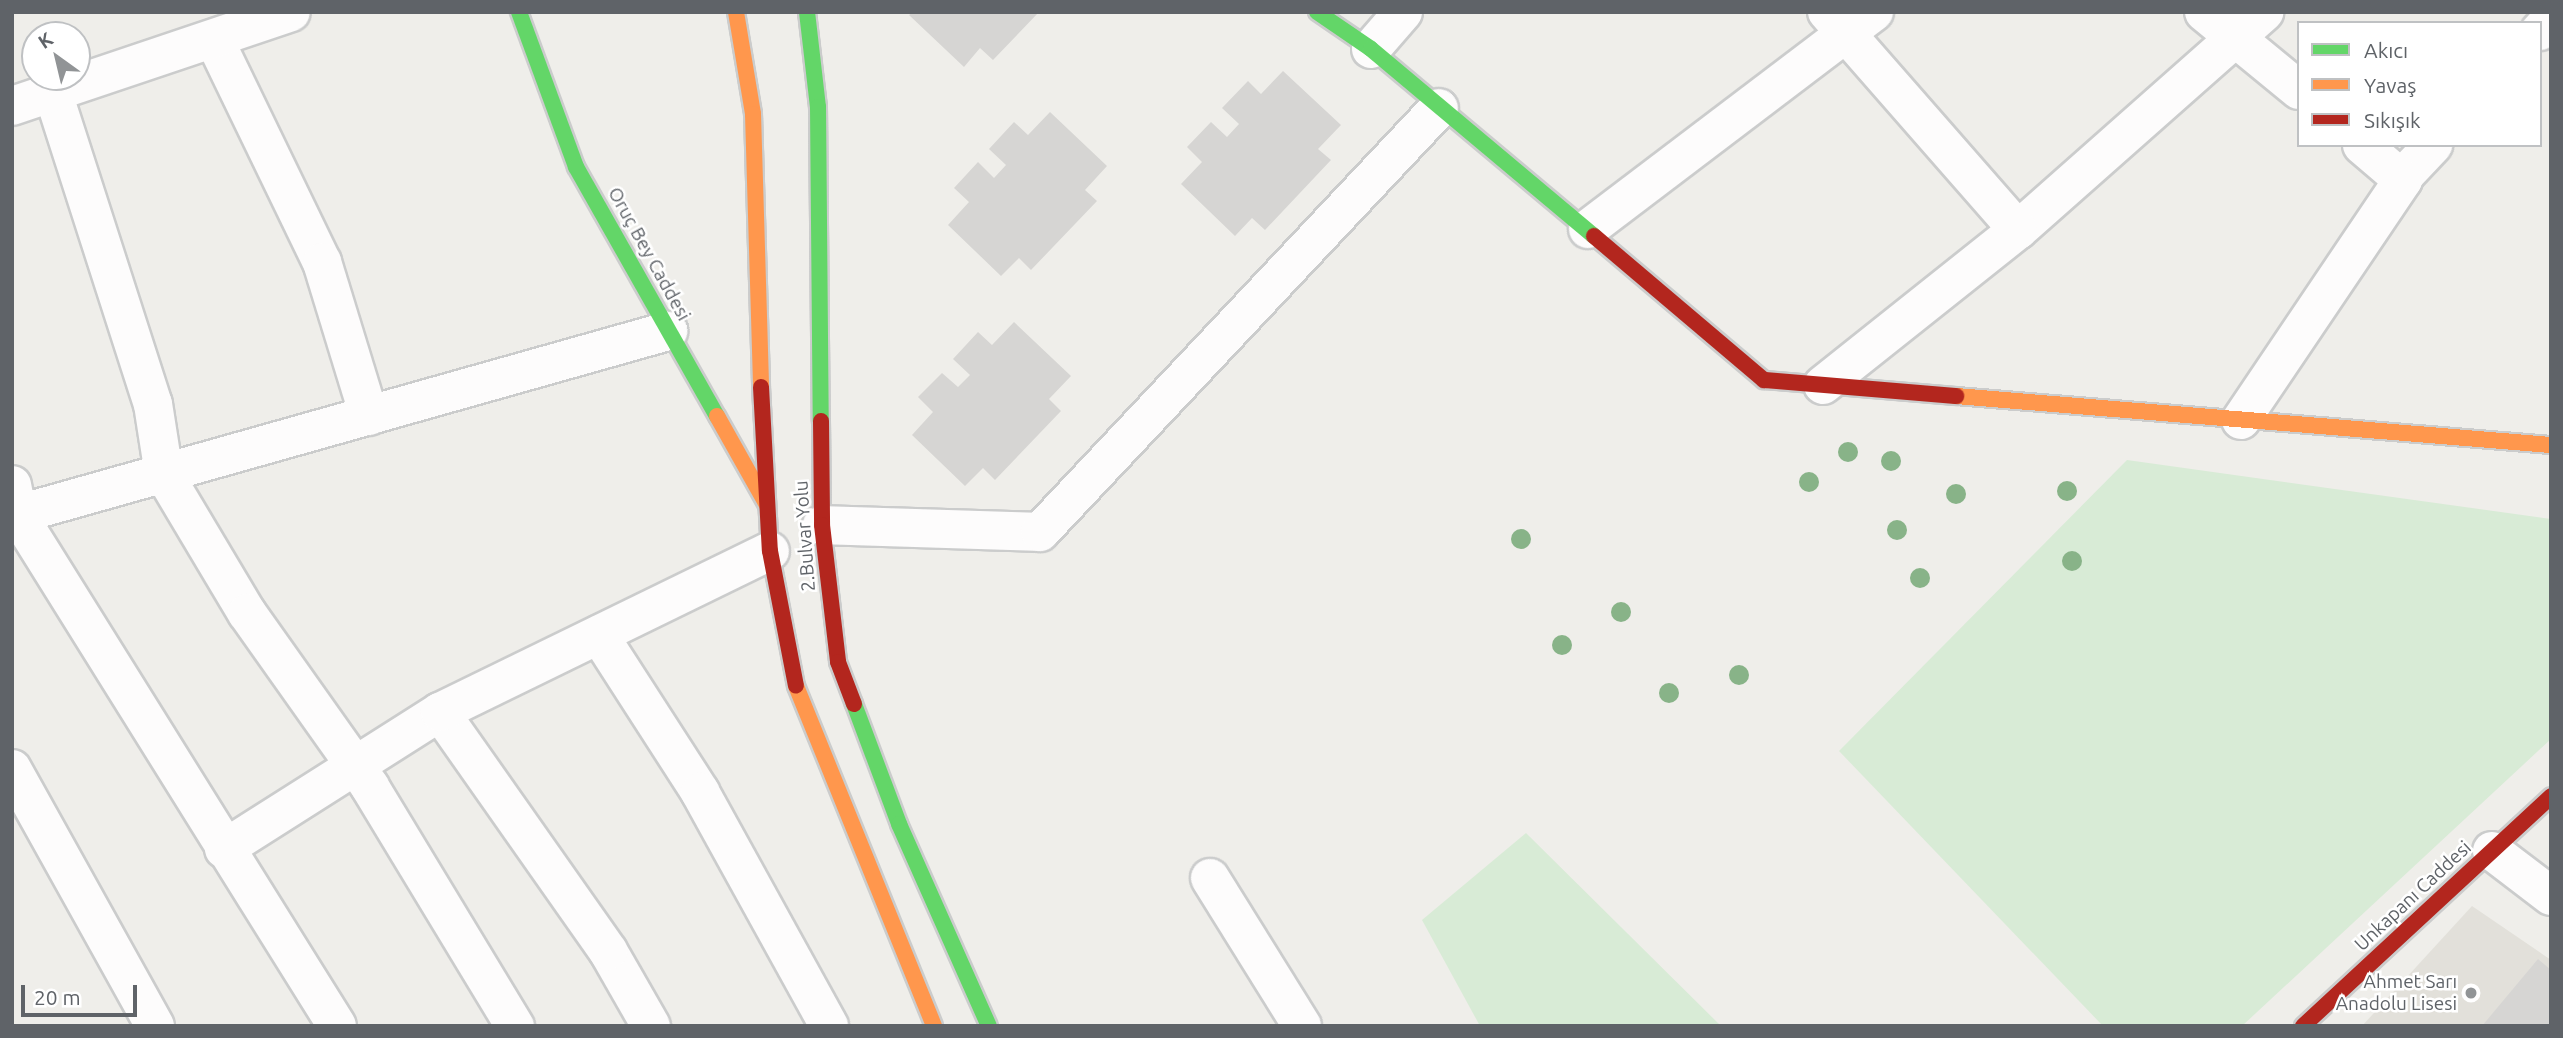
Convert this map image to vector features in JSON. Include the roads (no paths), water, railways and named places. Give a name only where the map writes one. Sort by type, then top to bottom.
[{"type":"main road","name":"Oruç Bey Caddesi","points":[[520,12],[576,167],[767,505]]},
{"type":"main road","name":"2.Bulvar Yolu","points":[[736,12],[753,114],[769,551],[794,682],[934,1026]]},
{"type":"main road","name":"2.Bulvar Yolu","points":[[807,12],[818,107],[822,525],[838,662],[899,824],[989,1026]]},
{"type":"main road","points":[[1317,12],[1371,49],[1588,229],[1764,380],[2551,445]]},
{"type":"main road","name":"Unkapanı Caddesi","points":[[2303,1026],[2551,796]]},
{"type":"street","points":[[12,106],[291,12]]},
{"type":"street","points":[[1371,49],[1403,12]]},
{"type":"street","points":[[2204,12],[2250,24],[2297,87]]},
{"type":"street","points":[[1588,229],[1849,19],[2018,230]]},
{"type":"street","points":[[1823,385],[2018,230],[2250,24]]},
{"type":"street","points":[[214,39],[322,262],[369,415]]},
{"type":"street","points":[[53,93],[153,404],[164,474],[247,613],[354,765],[515,1026]]},
{"type":"street","points":[[822,525],[1040,532],[1440,108]]},
{"type":"street","points":[[2364,147],[2401,179]]},
{"type":"street","points":[[2241,420],[2401,179],[2431,147]]},
{"type":"street","points":[[337,1026],[224,849],[14,505],[164,474],[668,331]]},
{"type":"street","points":[[224,849],[440,712],[769,551]]},
{"type":"street","points":[[599,635],[700,792],[829,1026]]},
{"type":"street","points":[[440,712],[608,951],[651,1026]]},
{"type":"street","points":[[12,769],[155,1026]]},
{"type":"street","points":[[2492,851],[2551,896]]},
{"type":"street","points":[[1210,878],[1302,1026]]},
{"type":"place","name":"Ahmet Sarı Anadolu Lisesi","points":[[2471,993]]}]
